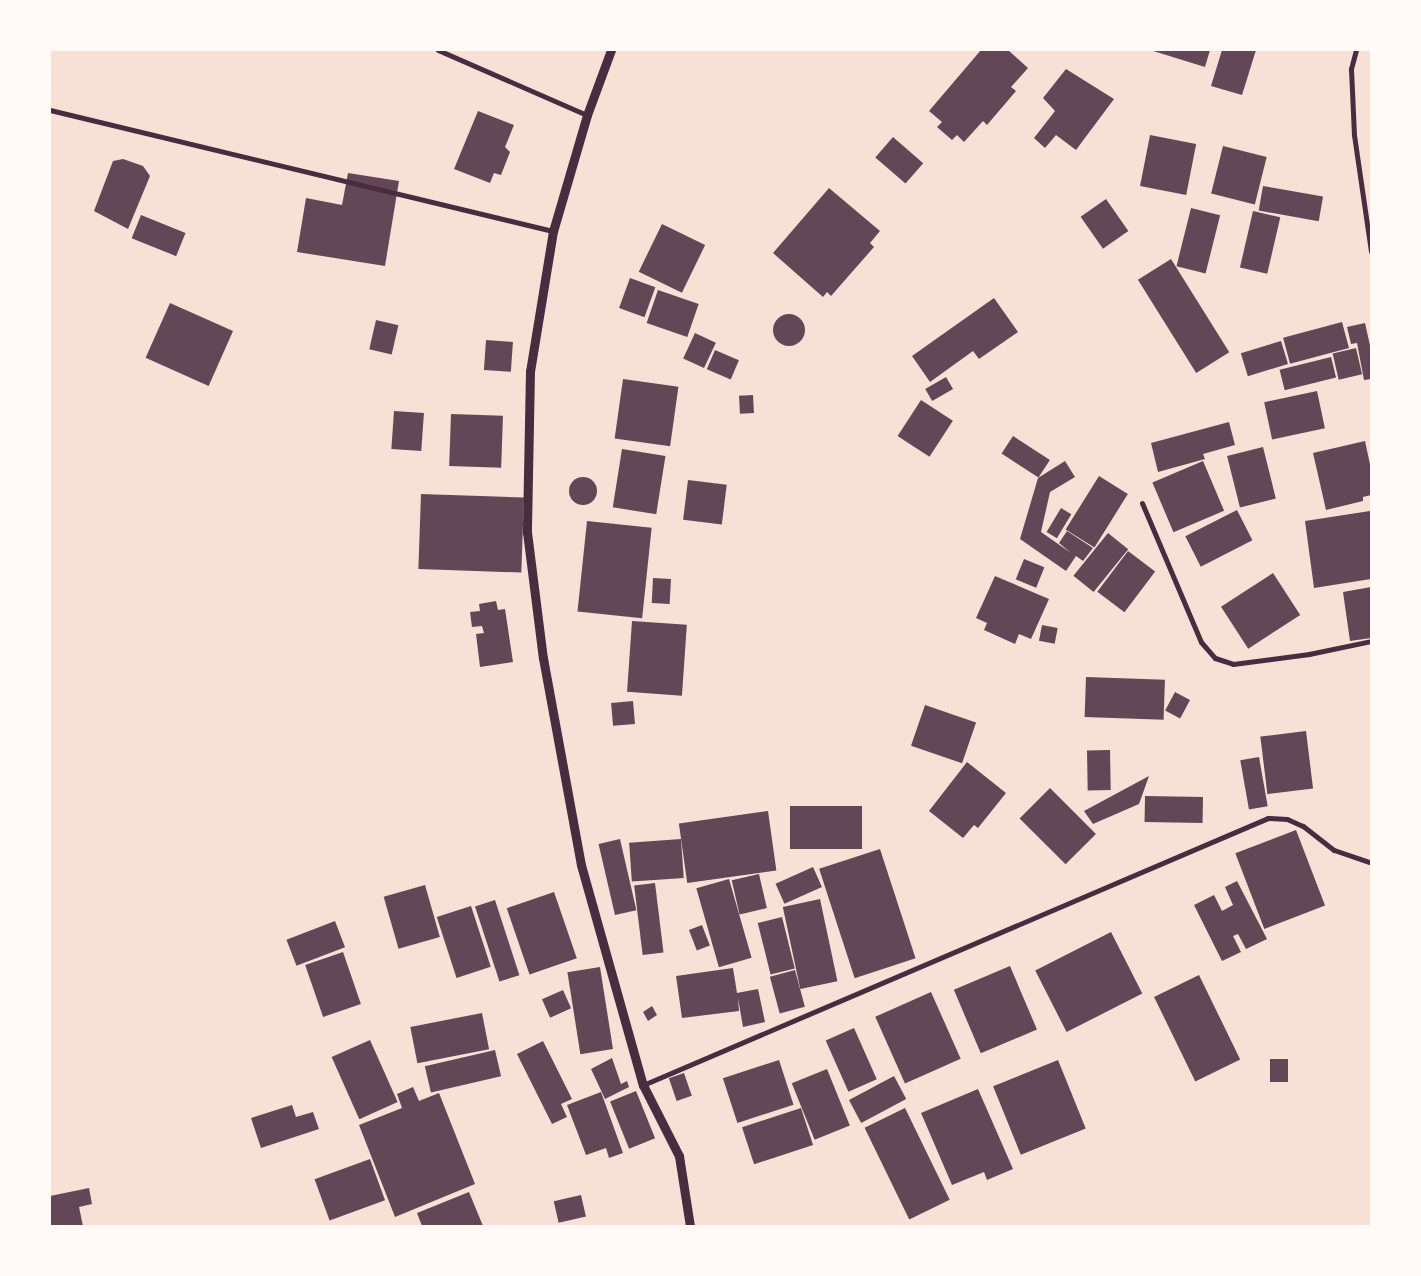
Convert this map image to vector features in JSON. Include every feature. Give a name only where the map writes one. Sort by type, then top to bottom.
[{"type":"street","points":[[438,50],[587,115]]},
{"type":"street","points":[[612,50],[587,115],[553,231],[530,371],[527,532],[543,658],[581,866],[643,1085],[679,1156],[690,1226]]},
{"type":"street","points":[[1356,50],[1351,69],[1354,135],[1371,252]]},
{"type":"street","points":[[50,110],[553,231]]},
{"type":"street","points":[[1142,503],[1201,642],[1215,658],[1233,664],[1309,654],[1371,641]]},
{"type":"street","points":[[643,1085],[1268,818],[1287,818],[1303,826],[1334,850],[1371,862]]},
{"type":"building","points":[[981,50],[1008,50],[1028,68],[1011,87],[1016,91],[987,125],[983,121],[964,142],[957,135],[952,140],[937,127],[942,122],[929,111]]},
{"type":"building","points":[[1150,50],[1210,50],[1205,67]]},
{"type":"building","points":[[1222,50],[1256,50],[1242,95],[1211,86]]},
{"type":"building","points":[[1066,69],[1114,99],[1076,150],[1056,135],[1045,148],[1034,138],[1055,111],[1043,98]]},
{"type":"building","points":[[478,111],[514,125],[505,147],[510,152],[501,175],[494,173],[490,183],[454,169]]},
{"type":"building","points":[[1150,135],[1196,144],[1186,195],[1140,186]]},
{"type":"building","points":[[893,137],[923,163],[905,184],[875,157]]},
{"type":"building","points":[[1223,146],[1267,157],[1255,204],[1211,194]]},
{"type":"building","points":[[123,159],[143,166],[150,176],[128,229],[94,211],[113,161]]},
{"type":"building","points":[[348,173],[399,181],[385,266],[297,252],[306,198],[342,205]]},
{"type":"building","points":[[1263,186],[1323,197],[1319,221],[1259,211]]},
{"type":"building","points":[[829,188],[880,231],[870,243],[874,247],[831,296],[827,292],[823,297],[773,253]]},
{"type":"building","points":[[1106,199],[1128,231],[1103,249],[1081,217]]},
{"type":"building","points":[[1191,208],[1220,215],[1206,273],[1176,266]]},
{"type":"building","points":[[1253,211],[1280,217],[1267,274],[1240,268]]},
{"type":"building","points":[[141,215],[186,233],[176,256],[132,238]]},
{"type":"building","points":[[662,224],[705,245],[682,293],[639,272]]},
{"type":"building","points":[[1171,259],[1229,352],[1196,373],[1138,280]]},
{"type":"building","points":[[630,278],[655,287],[644,317],[619,308]]},
{"type":"building","points":[[658,290],[699,304],[687,337],[647,323]]},
{"type":"building","points":[[994,298],[1018,332],[979,359],[973,351],[930,382],[912,356]]},
{"type":"building","points":[[170,303],[233,331],[209,386],[146,358]]},
{"type":"building","points":[[789,314],[795,315],[800,319],[804,324],[804,336],[800,341],[795,345],[789,346],[783,345],[778,341],[774,336],[773,330],[774,324],[778,319],[783,315]]},
{"type":"building","points":[[376,320],[398,325],[392,354],[369,349]]},
{"type":"building","points":[[1342,322],[1349,348],[1290,364],[1283,338]]},
{"type":"building","points":[[1365,323],[1371,350],[1371,379],[1364,380],[1357,343],[1351,344],[1347,327]]},
{"type":"building","points":[[695,333],[716,343],[704,368],[683,358]]},
{"type":"building","points":[[486,340],[513,342],[511,372],[484,370]]},
{"type":"building","points":[[1281,341],[1288,364],[1248,376],[1241,353]]},
{"type":"building","points":[[1356,348],[1362,374],[1339,380],[1333,353]]},
{"type":"building","points":[[715,350],[739,360],[731,379],[707,369]]},
{"type":"building","points":[[1331,357],[1336,377],[1285,390],[1280,370]]},
{"type":"building","points":[[946,377],[953,389],[932,401],[925,389]]},
{"type":"building","points":[[623,379],[678,387],[670,446],[615,438]]},
{"type":"building","points":[[1317,391],[1325,428],[1272,439],[1264,402]]},
{"type":"building","points":[[753,395],[754,413],[740,414],[739,396]]},
{"type":"building","points":[[921,400],[953,421],[929,457],[898,436]]},
{"type":"building","points":[[394,411],[424,413],[421,451],[391,449]]},
{"type":"building","points":[[451,414],[503,416],[501,468],[449,466]]},
{"type":"building","points":[[1229,422],[1235,445],[1203,454],[1205,459],[1158,472],[1151,443]]},
{"type":"building","points":[[1013,436],[1050,460],[1038,478],[1002,454]]},
{"type":"building","points":[[1365,441],[1371,469],[1371,495],[1363,497],[1363,501],[1326,510],[1313,453]]},
{"type":"building","points":[[1263,447],[1276,498],[1240,507],[1227,456]]},
{"type":"building","points":[[622,449],[665,456],[656,514],[613,507]]},
{"type":"building","points":[[1065,461],[1075,477],[1050,492],[1041,532],[1071,553],[1059,543],[1067,531],[1093,548],[1083,561],[1076,556],[1066,571],[1020,539],[1038,478]]},
{"type":"building","points":[[1203,461],[1224,511],[1173,532],[1152,482]]},
{"type":"building","points":[[1099,476],[1128,494],[1094,547],[1066,529]]},
{"type":"building","points":[[583,477],[593,481],[597,491],[593,501],[583,505],[573,501],[569,491],[573,481]]},
{"type":"building","points":[[688,480],[727,485],[722,524],[683,520]]},
{"type":"building","points":[[421,494],[524,498],[521,573],[418,569]]},
{"type":"building","points":[[1061,508],[1071,514],[1057,538],[1047,532]]},
{"type":"building","points":[[1237,510],[1252,540],[1201,567],[1185,536]]},
{"type":"building","points":[[1370,511],[1371,579],[1314,588],[1305,521]]},
{"type":"building","points":[[587,521],[652,528],[642,618],[577,612]]},
{"type":"building","points":[[1108,533],[1128,549],[1094,592],[1073,576]]},
{"type":"building","points":[[1128,551],[1155,571],[1124,612],[1097,592]]},
{"type":"building","points":[[1024,559],[1044,567],[1036,588],[1016,579]]},
{"type":"building","points":[[1273,573],[1300,615],[1248,649],[1221,607]]},
{"type":"building","points":[[995,576],[1049,599],[1031,639],[1019,634],[1015,644],[984,630],[987,623],[976,618]]},
{"type":"building","points":[[653,578],[671,579],[670,604],[652,603]]},
{"type":"building","points":[[1371,587],[1371,638],[1350,641],[1343,592]]},
{"type":"building","points":[[496,601],[498,610],[505,609],[513,662],[480,667],[476,634],[484,633],[482,626],[472,627],[470,612],[480,611],[479,604]]},
{"type":"building","points":[[632,621],[687,625],[682,696],[627,692]]},
{"type":"building","points":[[1042,625],[1058,628],[1055,644],[1039,641]]},
{"type":"building","points":[[1086,677],[1165,680],[1164,720],[1085,717]]},
{"type":"building","points":[[1175,692],[1190,700],[1180,719],[1165,711]]},
{"type":"building","points":[[633,701],[635,724],[613,726],[611,703]]},
{"type":"building","points":[[925,705],[976,723],[962,763],[911,746]]},
{"type":"building","points":[[1306,731],[1313,789],[1267,794],[1260,737]]},
{"type":"building","points":[[1087,750],[1110,750],[1111,790],[1088,790]]},
{"type":"building","points":[[1259,757],[1268,806],[1249,810],[1240,760]]},
{"type":"building","points":[[967,762],[1006,793],[978,828],[974,825],[963,838],[929,811]]},
{"type":"building","points":[[1149,776],[1139,804],[1093,824],[1084,811]]},
{"type":"building","points":[[1050,788],[1096,834],[1066,864],[1020,818]]},
{"type":"building","points":[[1145,796],[1203,797],[1203,823],[1145,822]]},
{"type":"building","points":[[790,806],[862,806],[862,849],[790,849]]},
{"type":"building","points":[[768,811],[776,870],[687,883],[679,824]]},
{"type":"building","points":[[1296,830],[1325,906],[1264,929],[1235,853]]},
{"type":"building","points":[[620,839],[636,910],[615,915],[599,844]]},
{"type":"building","points":[[681,839],[684,878],[632,882],[629,843]]},
{"type":"building","points":[[880,849],[916,958],[855,978],[819,869]]},
{"type":"building","points":[[813,867],[822,887],[784,904],[776,884]]},
{"type":"building","points":[[759,874],[767,908],[740,914],[732,880]]},
{"type":"building","points":[[729,879],[752,958],[719,967],[696,888]]},
{"type":"building","points":[[1237,881],[1267,939],[1246,949],[1238,934],[1233,936],[1241,952],[1222,961],[1194,905],[1214,895],[1222,911],[1233,905],[1225,887]]},
{"type":"building","points":[[655,883],[664,952],[643,955],[634,886]]},
{"type":"building","points":[[425,885],[440,937],[399,949],[384,897]]},
{"type":"building","points":[[554,892],[577,958],[530,974],[507,908]]},
{"type":"building","points":[[820,899],[837,981],[800,989],[783,907]]},
{"type":"building","points":[[495,900],[519,975],[499,982],[475,906]]},
{"type":"building","points":[[471,906],[491,967],[457,978],[437,917]]},
{"type":"building","points":[[782,917],[795,968],[771,974],[758,923]]},
{"type":"building","points":[[335,921],[345,947],[296,966],[286,940]]},
{"type":"building","points":[[702,925],[710,946],[697,951],[689,930]]},
{"type":"building","points":[[1111,932],[1142,993],[1067,1032],[1035,971]]},
{"type":"building","points":[[343,952],[361,1004],[323,1017],[305,965]]},
{"type":"building","points":[[1010,966],[1037,1030],[981,1053],[954,990]]},
{"type":"building","points":[[600,967],[613,1049],[580,1054],[567,972]]},
{"type":"building","points":[[733,968],[737,993],[758,989],[765,1022],[743,1027],[738,998],[739,1011],[682,1018],[676,976]]},
{"type":"building","points":[[795,970],[805,1007],[780,1013],[770,977]]},
{"type":"building","points":[[1199,975],[1240,1059],[1195,1081],[1154,997]]},
{"type":"building","points":[[563,990],[571,1008],[550,1018],[542,999]]},
{"type":"building","points":[[931,992],[961,1059],[905,1083],[875,1017]]},
{"type":"building","points":[[652,1006],[657,1015],[648,1021],[643,1012]]},
{"type":"building","points":[[482,1013],[489,1049],[417,1063],[410,1027]]},
{"type":"building","points":[[854,1028],[877,1079],[848,1092],[826,1041]]},
{"type":"building","points":[[370,1040],[398,1102],[359,1119],[332,1057]]},
{"type":"building","points":[[543,1041],[572,1099],[561,1104],[567,1117],[552,1124],[517,1054]]},
{"type":"building","points":[[495,1050],[501,1076],[431,1093],[425,1066]]},
{"type":"building","points":[[612,1058],[621,1084],[627,1081],[629,1087],[605,1099],[591,1069]]},
{"type":"building","points":[[1270,1059],[1288,1059],[1288,1082],[1270,1082]]},
{"type":"building","points":[[779,1060],[794,1105],[737,1123],[723,1078]]},
{"type":"building","points":[[1058,1060],[1086,1129],[1021,1155],[993,1086]]},
{"type":"building","points":[[827,1069],[850,1126],[815,1140],[792,1083]]},
{"type":"building","points":[[684,1073],[692,1096],[677,1101],[669,1078]]},
{"type":"building","points":[[894,1076],[906,1099],[861,1123],[849,1100]]},
{"type":"building","points":[[413,1087],[419,1101],[439,1093],[475,1184],[395,1217],[359,1125],[402,1108],[397,1094]]},
{"type":"building","points":[[978,1089],[1013,1169],[987,1180],[984,1172],[952,1185],[921,1113]]},
{"type":"building","points":[[636,1091],[655,1138],[629,1149],[610,1101]]},
{"type":"building","points":[[601,1092],[623,1153],[609,1158],[606,1148],[586,1155],[567,1105]]},
{"type":"building","points":[[292,1105],[296,1117],[313,1112],[319,1129],[261,1148],[251,1118]]},
{"type":"building","points":[[801,1108],[813,1145],[754,1164],[742,1127]]},
{"type":"building","points":[[905,1108],[950,1200],[909,1219],[865,1128]]},
{"type":"building","points":[[370,1159],[385,1200],[330,1221],[315,1179]]},
{"type":"building","points":[[89,1188],[92,1204],[79,1207],[83,1226],[50,1226],[50,1196]]},
{"type":"building","points":[[469,1192],[483,1226],[422,1226],[417,1213]]},
{"type":"building","points":[[581,1195],[586,1216],[559,1223],[554,1201]]}]
